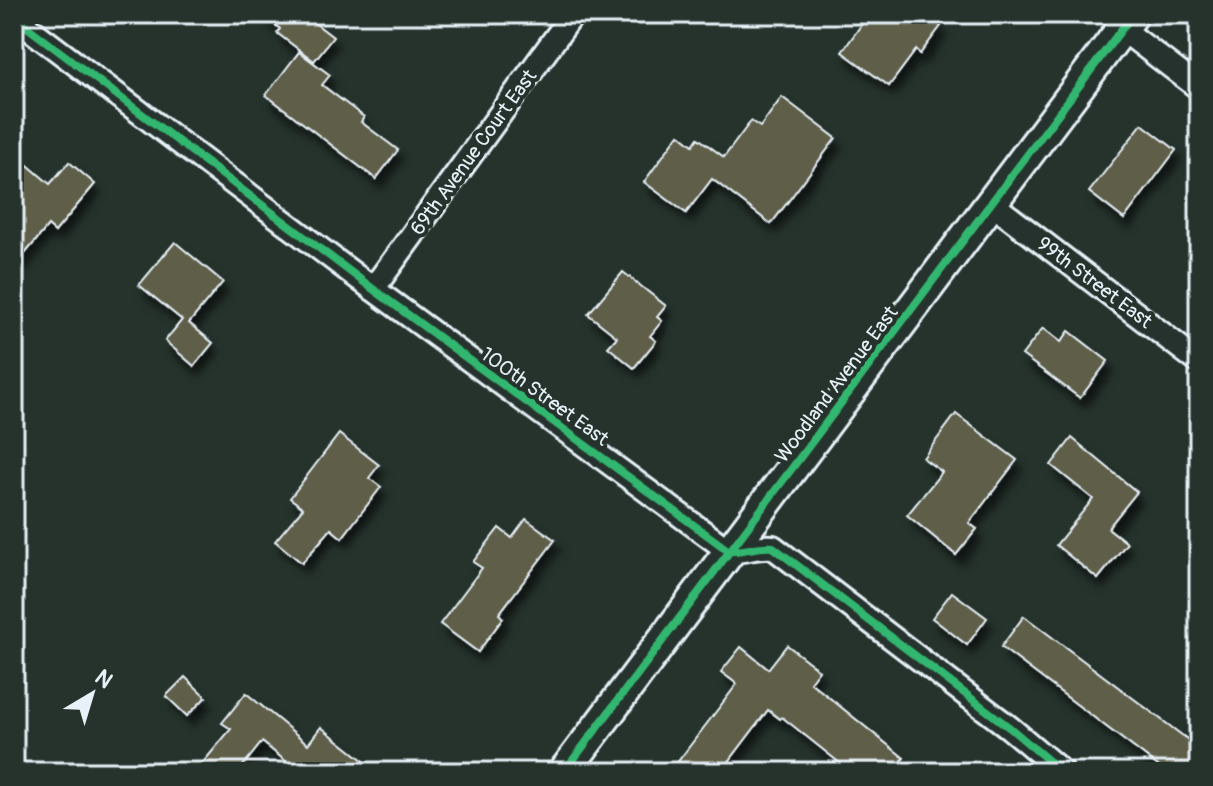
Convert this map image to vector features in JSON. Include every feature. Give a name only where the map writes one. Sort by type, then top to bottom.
[{"type":"street","name":"69th Avenue Court East","points":[[373,289],[573,14]]},
{"type":"street","name":"100th Street East","points":[[14,17],[373,289],[729,551]]},
{"type":"street","points":[[1127,21],[1199,88]]},
{"type":"street","name":"Woodland Avenue East","points":[[564,772],[1127,21]]},
{"type":"street","name":"99th Street East","points":[[991,203],[1199,362]]},
{"type":"street","points":[[729,551],[773,547],[1010,728],[1062,772]]},
{"type":"building","points":[[262,14],[303,14],[333,37],[314,61],[277,33],[280,29]]},
{"type":"building","points":[[869,14],[924,14],[941,26],[920,54],[916,50],[889,86],[842,52]]},
{"type":"building","points":[[299,52],[330,75],[322,85],[364,117],[361,122],[398,150],[376,179],[266,95]]},
{"type":"building","points":[[782,97],[836,138],[771,224],[712,179],[686,213],[644,182],[679,134],[693,145],[698,138],[724,157],[751,121],[760,127]]},
{"type":"building","points":[[1142,124],[1176,150],[1124,219],[1089,192]]},
{"type":"building","points":[[23,161],[50,184],[69,162],[95,184],[55,232],[48,226],[14,267],[14,172]]},
{"type":"building","points":[[175,242],[223,282],[189,323],[213,343],[194,366],[165,341],[182,320],[139,285]]},
{"type":"building","points":[[623,272],[666,306],[657,317],[662,321],[650,336],[656,341],[634,368],[608,347],[617,337],[588,314]]},
{"type":"building","points":[[1043,328],[1061,342],[1069,331],[1108,361],[1080,398],[1022,355]]},
{"type":"building","points":[[956,414],[1017,460],[969,523],[977,529],[956,555],[907,515],[942,472],[923,458]]},
{"type":"building","points":[[339,434],[379,465],[369,478],[381,487],[342,538],[331,529],[302,563],[275,541],[303,508],[290,498]]},
{"type":"building","points":[[1072,438],[1137,492],[1108,528],[1127,543],[1098,579],[1056,545],[1093,499],[1051,465]]},
{"type":"building","points":[[526,519],[555,540],[499,614],[503,618],[478,652],[440,624],[482,568],[473,562],[499,528],[512,538]]},
{"type":"building","points":[[952,592],[987,618],[967,645],[932,618]]},
{"type":"building","points":[[1024,616],[1199,748],[1199,772],[1166,772],[1001,647]]},
{"type":"building","points":[[787,645],[819,670],[810,682],[904,758],[893,772],[851,772],[782,717],[780,719],[768,710],[721,772],[670,772],[737,684],[721,672],[741,647],[768,669]]},
{"type":"building","points":[[185,677],[206,697],[187,716],[166,696]]},
{"type":"building","points":[[246,693],[308,744],[321,727],[378,772],[299,772],[262,742],[238,772],[195,772],[231,729],[222,723]]},
{"type":"cycle path","points":[[564,772],[1133,14]]},
{"type":"cycle path","points":[[14,17],[373,289],[729,551],[773,547],[1010,728],[1062,772]]}]
